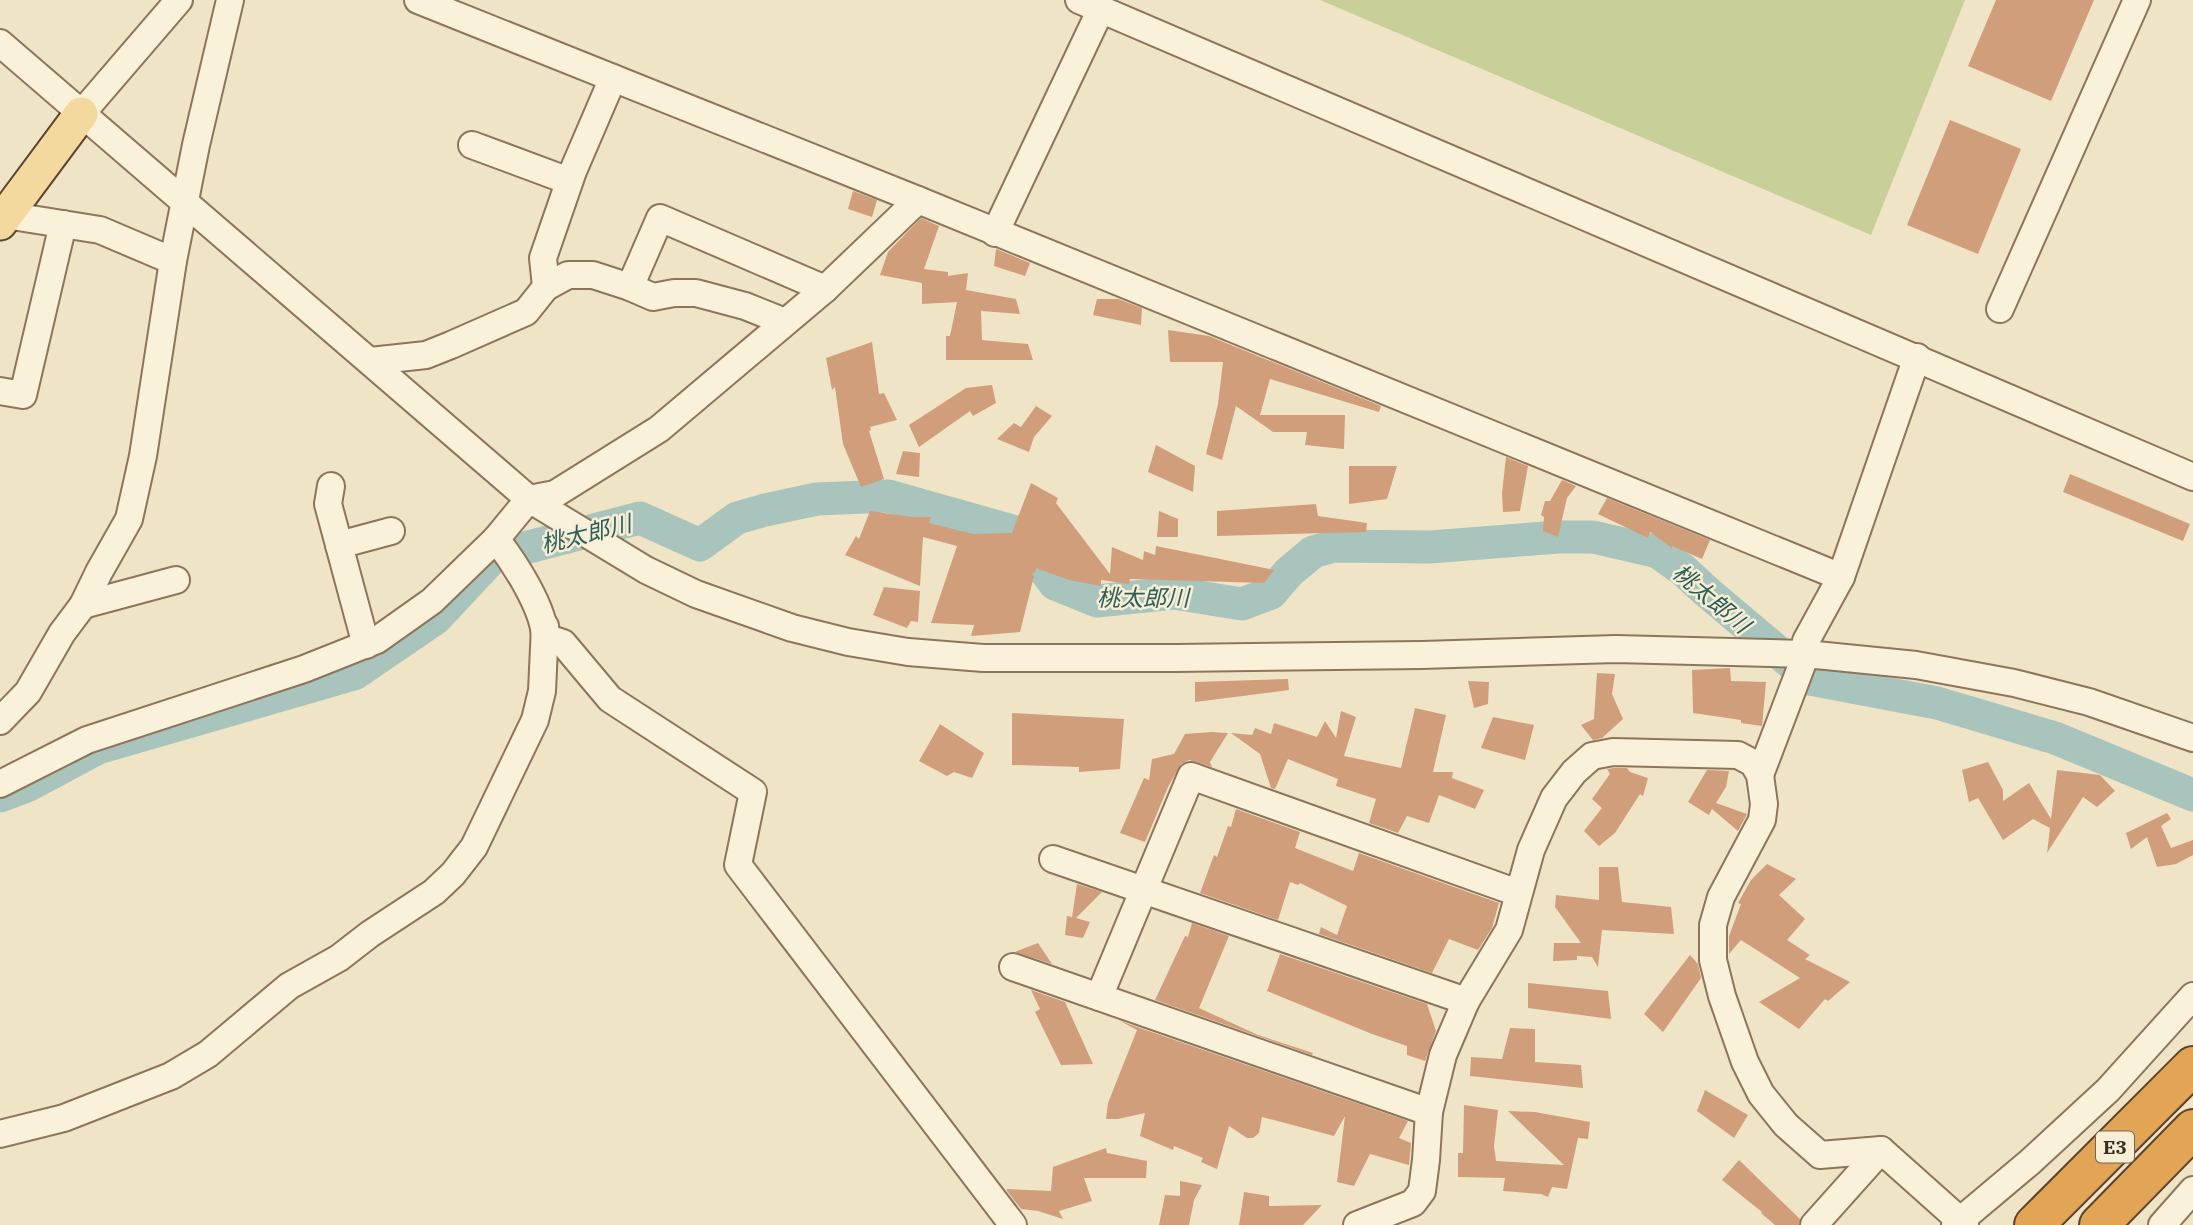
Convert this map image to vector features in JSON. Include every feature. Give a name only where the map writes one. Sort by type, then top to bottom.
[{"type":"highway","name":"E3","points":[[2034,1225],[2060,1202],[2193,1066]]},
{"type":"highway","name":"E3","points":[[2099,1225],[2193,1129]]},
{"type":"main road","points":[[2,217],[81,114]]},
{"type":"street","points":[[81,114],[179,0]]},
{"type":"street","points":[[0,721],[28,692],[62,633],[83,605],[129,519],[143,456],[173,261],[196,145],[230,0]]},
{"type":"street","points":[[418,0],[918,200],[1841,576]]},
{"type":"street","points":[[2000,309],[2137,0]]},
{"type":"street","points":[[995,233],[1090,5],[2193,477]]},
{"type":"street","points":[[0,43],[529,499],[646,570],[696,594],[792,628],[848,642],[908,652],[983,658],[1422,655],[1616,649],[1806,654],[1916,665],[2014,683],[2089,702],[2193,738]]},
{"type":"street","points":[[546,287],[543,258],[569,181],[613,78]]},
{"type":"street","points":[[472,145],[569,181]]},
{"type":"street","points":[[0,784],[87,740],[304,669],[377,640],[432,601],[496,539],[529,499],[555,494],[659,429],[825,289],[918,200]]},
{"type":"street","points":[[2,217],[100,230],[173,261]]},
{"type":"street","points":[[630,287],[660,218],[825,289]]},
{"type":"street","points":[[0,391],[23,395],[63,224]]},
{"type":"street","points":[[370,361],[426,355],[451,345],[526,312],[546,287],[568,275],[593,275],[653,297],[696,293],[746,306],[785,322]]},
{"type":"street","points":[[1759,775],[1806,654],[1806,641],[1841,576],[1917,357]]},
{"type":"street","points":[[331,486],[328,504],[366,645]]},
{"type":"street","points":[[339,545],[391,531]]},
{"type":"street","points":[[496,539],[515,564],[545,626],[545,637],[563,643],[610,699],[752,792],[738,864],[1013,1225]]},
{"type":"street","points":[[83,605],[176,580]]},
{"type":"street","points":[[0,1134],[64,1118],[171,1076],[208,1054],[289,986],[339,958],[434,892],[453,874],[474,847],[535,720],[542,691],[545,626]]},
{"type":"street","points":[[1357,1225],[1413,1203],[1422,1191],[1429,1112],[1443,1055],[1466,1001],[1509,930],[1531,850],[1554,798],[1574,772],[1592,756],[1613,752],[1738,755],[1753,763],[1759,775],[1764,804],[1762,820],[1721,897],[1713,925],[1713,960],[1722,996],[1745,1062],[1761,1094],[1786,1125],[1820,1155],[1881,1150],[1960,1223],[2108,1090],[2193,996]]},
{"type":"street","points":[[1099,997],[1191,776],[1518,893]]},
{"type":"street","points":[[1053,859],[1466,1001]]},
{"type":"street","points":[[1013,967],[1429,1112]]},
{"type":"street","points":[[1814,1225],[1881,1150]]},
{"type":"street","points":[[2173,1220],[2193,1190]]},
{"type":"green space","points":[[1320,0],[1965,0],[1871,235]]},
{"type":"building","points":[[1996,0],[2094,0],[2051,101],[1968,66]]},
{"type":"building","points":[[1950,120],[2021,149],[1978,254],[1907,225]]},
{"type":"building","points":[[853,191],[877,200],[872,217],[848,209]]},
{"type":"building","points":[[921,218],[939,226],[924,269],[948,272],[948,276],[968,273],[966,290],[1016,299],[1020,314],[981,311],[982,340],[1028,344],[1033,360],[946,360],[946,336],[950,336],[957,302],[922,304],[922,283],[880,275],[888,252]]},
{"type":"building","points":[[996,249],[1030,263],[1025,276],[994,266]]},
{"type":"building","points":[[1097,299],[1118,299],[1142,308],[1141,325],[1093,315]]},
{"type":"building","points":[[1168,330],[1209,336],[1381,406],[1379,412],[1270,379],[1260,415],[1345,415],[1344,449],[1305,445],[1307,432],[1273,432],[1236,406],[1222,460],[1206,454],[1218,404],[1223,362],[1170,362]]},
{"type":"building","points":[[872,342],[879,394],[884,393],[897,420],[870,427],[884,479],[861,487],[843,444],[835,387],[832,390],[826,358]]},
{"type":"building","points":[[992,385],[996,403],[973,416],[970,411],[919,447],[909,425],[966,388]]},
{"type":"building","points":[[1036,406],[1052,416],[1034,437],[1029,452],[997,439],[1014,423],[1021,427]]},
{"type":"building","points":[[1156,445],[1195,466],[1193,492],[1148,472]]},
{"type":"building","points":[[903,451],[920,453],[919,477],[896,474]]},
{"type":"building","points":[[1506,457],[1528,466],[1520,511],[1503,512]]},
{"type":"building","points":[[1349,466],[1397,466],[1387,499],[1349,504]]},
{"type":"building","points":[[2070,474],[2190,524],[2183,541],[2063,492]]},
{"type":"building","points":[[1562,480],[1576,486],[1567,498],[1558,537],[1543,531],[1544,517],[1541,515],[1545,501],[1550,501]]},
{"type":"building","points":[[1031,483],[1058,498],[1056,503],[1110,574],[1112,547],[1143,560],[1144,551],[1155,555],[1156,546],[1274,570],[1264,583],[1130,579],[1129,584],[1101,580],[1101,586],[1069,580],[1036,568],[1035,573],[1031,573],[1034,576],[1020,632],[971,636],[974,625],[931,623],[957,546],[923,537],[920,586],[845,555],[856,536],[859,539],[870,511],[931,517],[929,523],[973,534],[1012,533]]},
{"type":"building","points":[[1607,498],[1710,540],[1702,559],[1672,548],[1650,532],[1648,538],[1598,514]]},
{"type":"building","points":[[1316,504],[1318,516],[1367,523],[1366,532],[1217,536],[1217,511]]},
{"type":"building","points":[[1159,511],[1178,519],[1178,537],[1157,537]]},
{"type":"building","points":[[884,587],[920,591],[918,622],[911,621],[907,628],[873,615]]},
{"type":"building","points":[[1730,668],[1731,681],[1766,682],[1762,726],[1693,713],[1692,670]]},
{"type":"building","points":[[1597,673],[1615,674],[1612,694],[1623,719],[1602,738],[1593,740],[1581,725],[1594,719]]},
{"type":"building","points":[[1288,679],[1289,690],[1195,702],[1195,682]]},
{"type":"building","points":[[1468,681],[1489,682],[1488,704],[1474,708]]},
{"type":"building","points":[[1415,708],[1446,715],[1433,772],[1453,772],[1452,778],[1484,790],[1475,809],[1439,795],[1429,823],[1407,816],[1398,833],[1369,823],[1376,799],[1336,786],[1338,779],[1288,759],[1275,789],[1271,788],[1260,754],[1231,733],[1252,735],[1255,728],[1271,734],[1274,723],[1317,737],[1325,721],[1336,738],[1341,711],[1356,717],[1344,756],[1401,768]]},
{"type":"building","points":[[1012,713],[1124,719],[1120,769],[1079,772],[1079,767],[1012,765]]},
{"type":"building","points":[[1493,717],[1534,725],[1525,760],[1481,748]]},
{"type":"building","points":[[940,724],[984,753],[972,778],[954,772],[947,776],[919,761]]},
{"type":"building","points":[[1228,733],[1210,762],[1212,767],[1189,760],[1181,764],[1168,787],[1145,842],[1120,833],[1144,778],[1149,780],[1152,759],[1174,754],[1185,734]]},
{"type":"building","points":[[1988,762],[2003,790],[2003,801],[2029,783],[2051,819],[2057,770],[2100,775],[2115,791],[2097,807],[2083,797],[2047,853],[2050,828],[2033,819],[2003,840],[1978,798],[1969,802],[1962,770]]},
{"type":"building","points":[[1627,768],[1630,772],[1648,778],[1643,796],[1640,794],[1615,833],[1599,846],[1584,831],[1602,808],[1592,799],[1610,774],[1607,769]]},
{"type":"building","points":[[1707,770],[1729,771],[1726,787],[1716,803],[1747,814],[1738,831],[1712,809],[1709,815],[1688,802]]},
{"type":"building","points":[[1236,809],[1300,832],[1295,848],[1353,871],[1359,853],[1499,903],[1492,928],[1478,950],[1449,939],[1432,973],[1319,934],[1321,927],[1337,935],[1347,906],[1300,883],[1298,885],[1290,882],[1278,920],[1200,893],[1214,855],[1217,857],[1228,826],[1231,827]]},
{"type":"building","points":[[2167,813],[2171,819],[2161,826],[2171,848],[2193,840],[2193,855],[2176,864],[2157,867],[2147,837],[2131,849],[2126,833]]},
{"type":"building","points":[[1767,864],[1796,879],[1779,895],[1805,919],[1787,940],[1810,955],[1805,959],[1850,982],[1828,1001],[1825,999],[1799,1029],[1759,1002],[1800,978],[1741,940],[1729,954],[1729,936],[1741,904],[1738,903],[1751,880]]},
{"type":"building","points":[[1599,867],[1618,867],[1622,902],[1671,907],[1674,934],[1602,930],[1598,967],[1592,957],[1577,956],[1577,960],[1553,961],[1554,943],[1581,943],[1555,907],[1556,895],[1599,900]]},
{"type":"building","points":[[1077,884],[1102,892],[1076,918],[1090,922],[1083,938],[1065,935],[1067,916],[1072,917]]},
{"type":"building","points":[[1192,923],[1229,936],[1199,1008],[1258,1035],[1313,1053],[1312,1055],[1155,1000],[1185,936],[1188,937]]},
{"type":"building","points":[[1038,943],[1052,964],[1015,952]]},
{"type":"building","points":[[1280,954],[1427,1004],[1436,1031],[1425,1061],[1407,1055],[1407,1046],[1267,991]]},
{"type":"building","points":[[1690,955],[1698,964],[1701,978],[1663,1032],[1644,1014]]},
{"type":"building","points":[[1528,983],[1608,991],[1611,1019],[1528,1008]]},
{"type":"building","points":[[1031,990],[1065,1002],[1093,1064],[1061,1065],[1035,1012],[1040,1009]]},
{"type":"building","points":[[1120,1021],[1408,1121],[1399,1138],[1411,1143],[1409,1165],[1370,1154],[1354,1186],[1337,1182],[1345,1116],[1334,1136],[1262,1117],[1259,1133],[1253,1138],[1247,1138],[1229,1126],[1217,1169],[1201,1162],[1203,1158],[1174,1146],[1173,1150],[1140,1136],[1145,1113],[1106,1119],[1108,1103],[1137,1030]]},
{"type":"building","points":[[1510,1028],[1535,1029],[1535,1062],[1581,1065],[1583,1088],[1470,1076],[1471,1057],[1502,1059]]},
{"type":"building","points":[[1705,1090],[1748,1115],[1734,1138],[1697,1111]]},
{"type":"building","points":[[1464,1105],[1498,1110],[1494,1146],[1496,1161],[1564,1165],[1508,1111],[1535,1112],[1590,1122],[1588,1139],[1578,1138],[1567,1189],[1552,1187],[1548,1197],[1503,1191],[1505,1178],[1458,1177],[1458,1153],[1463,1153]]},
{"type":"building","points":[[1106,1148],[1107,1153],[1147,1161],[1146,1178],[1084,1178],[1092,1201],[1059,1211],[1063,1219],[1021,1209],[1007,1191],[1051,1191],[1053,1167]]},
{"type":"building","points":[[1739,1160],[1800,1219],[1799,1225],[1775,1225],[1722,1180]]},
{"type":"building","points":[[1180,1181],[1202,1185],[1194,1200],[1189,1225],[1159,1225],[1165,1195],[1180,1196]]},
{"type":"building","points":[[1244,1192],[1269,1196],[1269,1206],[1322,1205],[1303,1225],[1239,1225]]},
{"type":"waterway","name":"桃太郎川","points":[[0,796],[29,785],[98,748],[354,674],[436,618],[494,556],[640,518],[700,545],[737,518],[765,510],[817,499],[888,496],[1016,532],[1055,584],[1097,601],[1174,593],[1242,604],[1271,593],[1289,572],[1313,552],[1334,546],[1430,547],[1558,537],[1593,537],[1658,552],[1683,570],[1810,679],[1937,703],[2055,738],[2193,795]]}]
